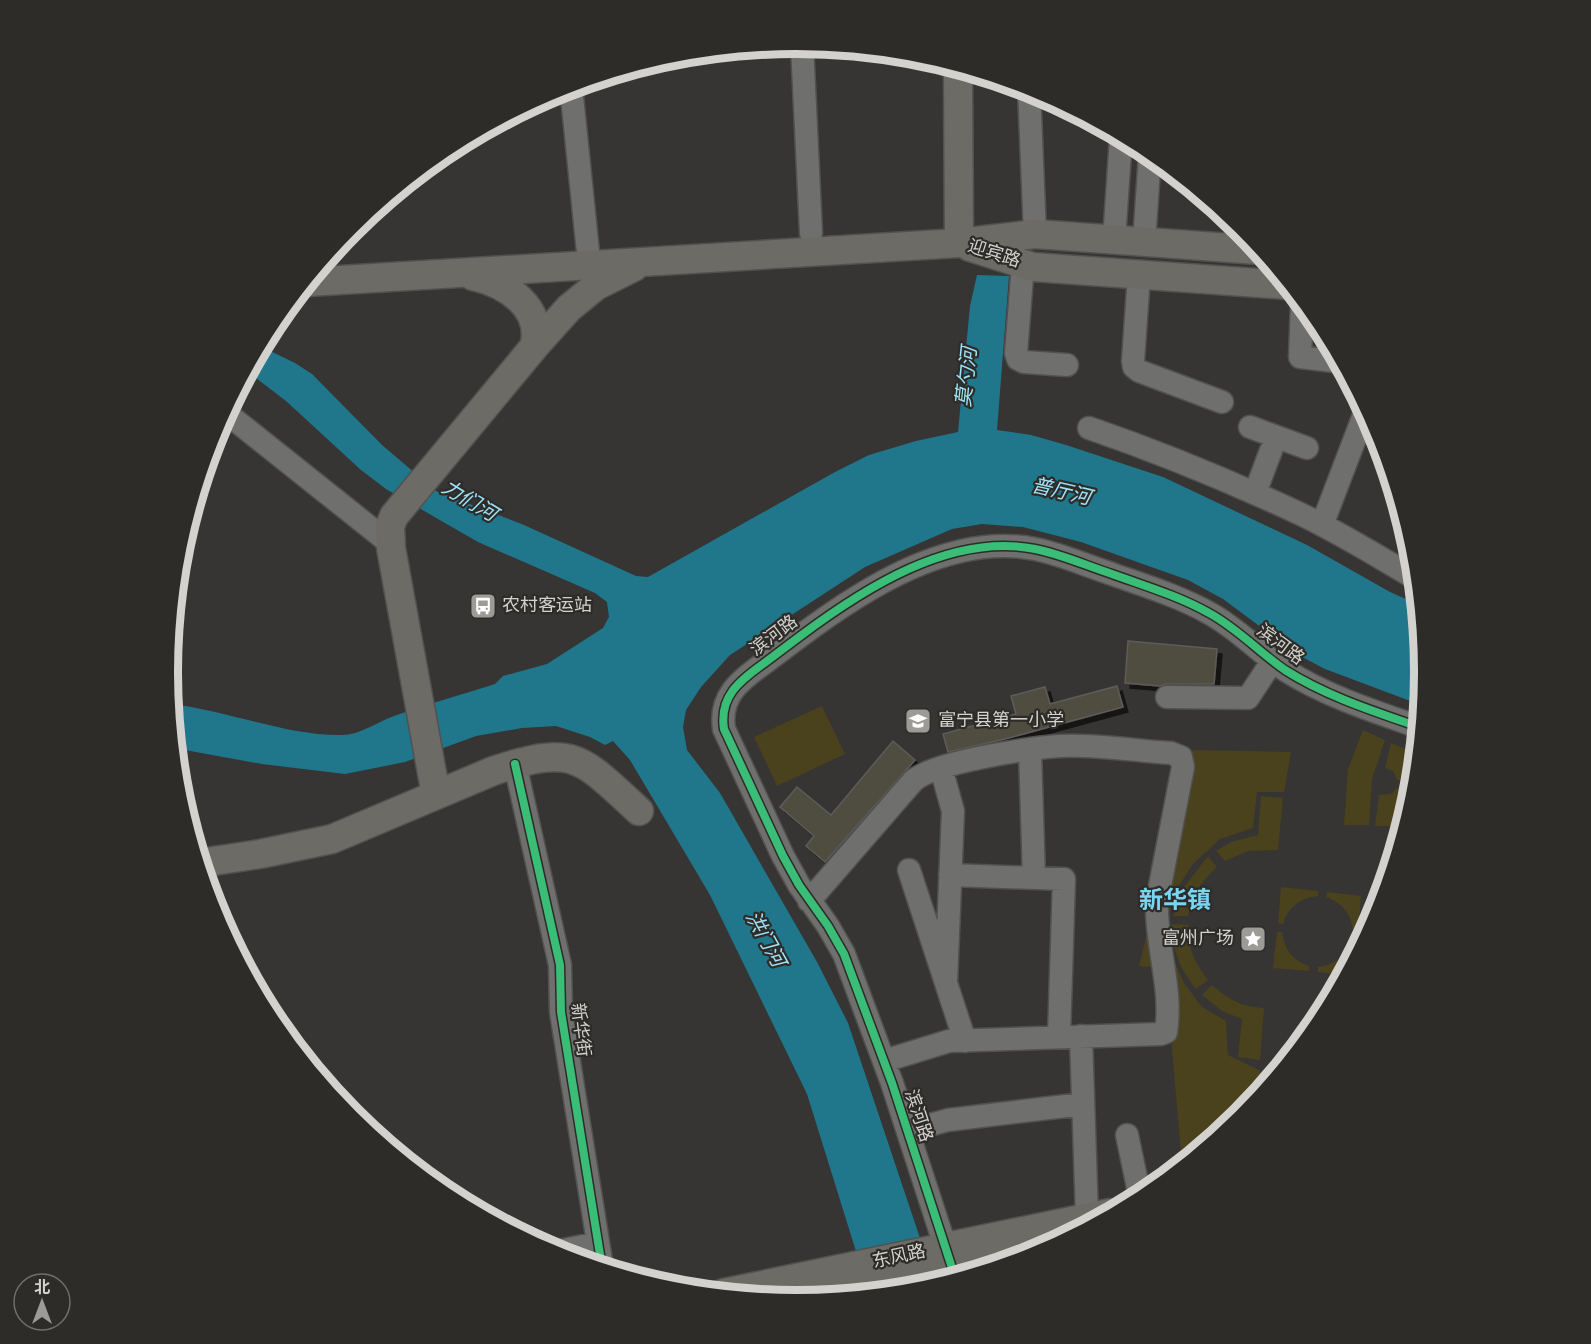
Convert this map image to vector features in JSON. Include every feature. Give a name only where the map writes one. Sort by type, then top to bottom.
[{"type":"main road","points":[[317,281],[530,268],[579,259],[650,261],[959,243],[958,76]]},
{"type":"main road","name":"迎宾路","points":[[959,243],[1035,234],[1245,249]]},
{"type":"main road","name":"迎宾路","points":[[959,243],[1033,267],[1276,284]]},
{"type":"main road","points":[[579,259],[581,297]]},
{"type":"main road","points":[[436,795],[391,548],[390,526],[400,506],[558,320],[581,297],[613,277],[650,261]]},
{"type":"main road","points":[[530,268],[522,284],[521,292],[527,308],[540,318],[558,320]]},
{"type":"main road","points":[[453,273],[476,276],[497,283],[514,294],[533,317],[536,327],[534,347]]},
{"type":"main road","points":[[207,862],[332,839],[515,764],[551,756],[575,759],[602,776],[639,811]]},
{"type":"main road","name":"东风路","points":[[951,1265],[1069,1226]]},
{"type":"main road","name":"东风路","points":[[778,1290],[850,1285],[982,1261]]},
{"type":"street","points":[[802,54],[811,233]]},
{"type":"street","points":[[571,96],[579,259]]},
{"type":"street","points":[[1029,100],[1035,234]]},
{"type":"street","points":[[1114,240],[1120,146]]},
{"type":"street","points":[[1144,242],[1149,165]]},
{"type":"street","points":[[1023,264],[1016,352],[1018,359],[1024,362],[1067,365]]},
{"type":"street","points":[[1139,274],[1134,367],[1139,371],[1222,402]]},
{"type":"street","points":[[1301,318],[1300,357],[1329,360]]},
{"type":"street","points":[[233,418],[387,541]]},
{"type":"street","points":[[1322,525],[1361,424]]},
{"type":"street","points":[[1250,427],[1307,448]]},
{"type":"street","points":[[1089,428],[1143,447],[1255,494],[1322,525],[1405,572]]},
{"type":"street","points":[[1255,494],[1276,437]]},
{"type":"street","name":"滨河路","points":[[951,1265],[884,1061],[844,954],[783,856],[724,729],[724,706],[731,692],[741,680],[823,619],[873,586],[928,562],[972,549],[1003,546],[1034,549],[1186,601],[1226,623],[1296,676],[1334,695],[1411,724]]},
{"type":"street","points":[[1167,697],[1248,698],[1272,660]]},
{"type":"street","points":[[809,901],[913,781],[941,768],[964,761],[1061,746],[1160,752],[1181,757],[1183,762],[1157,901],[1156,923],[1165,964],[1166,1032],[941,1042],[884,1061]]},
{"type":"street","points":[[1030,750],[1034,878]]},
{"type":"street","name":"新华街","points":[[515,764],[560,965],[561,1012],[601,1258]]},
{"type":"street","points":[[941,768],[953,806],[946,982]]},
{"type":"street","points":[[909,870],[965,1041]]},
{"type":"street","points":[[950,875],[1064,879],[1070,1037],[1083,1104],[1098,1210]]},
{"type":"street","points":[[908,1131],[948,1120],[1083,1104]]},
{"type":"street","points":[[1127,1135],[1138,1187]]},
{"type":"street","points":[[573,1248],[598,1243]]},
{"type":"shaded area","points":[[822,706],[845,754],[777,786],[754,737]]},
{"type":"shaded area","points":[[1363,730],[1385,740],[1372,779],[1369,825],[1344,825],[1348,769]]},
{"type":"shaded area","points":[[1391,743],[1408,750],[1404,780],[1397,780],[1393,771],[1385,768]]},
{"type":"shaded area","points":[[1192,750],[1291,752],[1284,792],[1257,792],[1253,828],[1220,839],[1193,864],[1177,889],[1167,922],[1171,954],[1184,983],[1202,1007],[1226,1021],[1228,1055],[1259,1070],[1262,1077],[1203,1137],[1181,1155],[1165,968],[1139,966]]},
{"type":"shaded area","points":[[1397,788],[1403,788],[1397,811],[1395,811],[1394,826],[1375,826],[1379,795],[1391,794]]},
{"type":"shaded area","points":[[1261,796],[1283,798],[1278,850],[1248,851],[1225,861],[1216,851],[1231,842],[1258,835]]},
{"type":"shaded area","points":[[1208,856],[1217,867],[1198,889],[1191,902],[1188,916],[1173,916],[1185,886]]},
{"type":"shaded area","points":[[1281,887],[1318,891],[1318,896],[1296,904],[1288,913],[1283,924],[1278,923]]},
{"type":"shaded area","points":[[1327,892],[1361,896],[1359,925],[1355,932],[1353,932],[1346,910],[1326,897]]},
{"type":"shaded area","points":[[1172,924],[1188,925],[1193,954],[1208,980],[1196,989],[1178,959]]},
{"type":"shaded area","points":[[1277,932],[1282,932],[1290,954],[1309,966],[1309,971],[1273,968]]},
{"type":"shaded area","points":[[1347,951],[1335,974],[1318,972],[1318,967],[1335,962]]},
{"type":"shaded area","points":[[1212,985],[1236,1002],[1264,1008],[1260,1060],[1238,1057],[1242,1019],[1222,1011],[1202,995]]},
{"type":"water","points":[[977,275],[1009,276],[997,430],[1031,435],[1163,477],[1307,545],[1409,600],[1414,672],[1413,702],[1325,669],[1285,648],[1223,599],[1188,580],[1081,542],[1023,527],[982,524],[952,529],[865,567],[730,655],[701,687],[686,710],[683,727],[687,750],[720,793],[817,962],[848,1023],[932,1274],[867,1286],[807,1094],[710,895],[630,760],[613,741],[605,745],[590,737],[556,726],[522,728],[476,736],[405,762],[345,774],[262,764],[183,750],[179,705],[300,731],[349,734],[362,731],[406,712],[495,684],[503,676],[547,664],[603,628],[609,617],[607,602],[595,593],[478,542],[386,489],[361,470],[286,401],[253,376],[268,350],[312,374],[382,445],[436,491],[524,525],[636,576],[648,577],[869,455],[958,432],[970,306]]},
{"type":"building","points":[[1128,641],[1217,649],[1214,684],[1160,686],[1125,683]]},
{"type":"building","points":[[1117,686],[1123,707],[948,752],[943,734],[1016,714],[1011,696],[1045,687],[1050,704]]},
{"type":"building","points":[[893,741],[915,760],[825,862],[806,846],[814,836],[780,807],[797,787],[831,815]]},
{"type":"cycle path","points":[[953,1270],[892,1083],[844,954],[783,856],[724,729],[725,708],[733,691],[746,677],[799,637],[880,584],[940,557],[972,549],[1003,546],[1035,549],[1054,554],[1186,601],[1219,619],[1275,663],[1317,688],[1411,724]]},
{"type":"cycle path","points":[[515,764],[560,965],[561,1012],[601,1258]]},
{"type":"place","name":"农村客运站","points":[[483,606]]},
{"type":"place","name":"富宁县第一小学","points":[[918,721]]},
{"type":"place","name":"富州广场","points":[[1253,939]]},
{"type":"district","name":"新华镇","points":[[1175,901]]},
{"type":"water label","name":"莫勺河","points":[[967,377]]},
{"type":"water label","name":"普厅河","points":[[1061,492]]},
{"type":"water label","name":"力们河","points":[[469,501]]},
{"type":"water label","name":"洪门河","points":[[765,939]]}]
